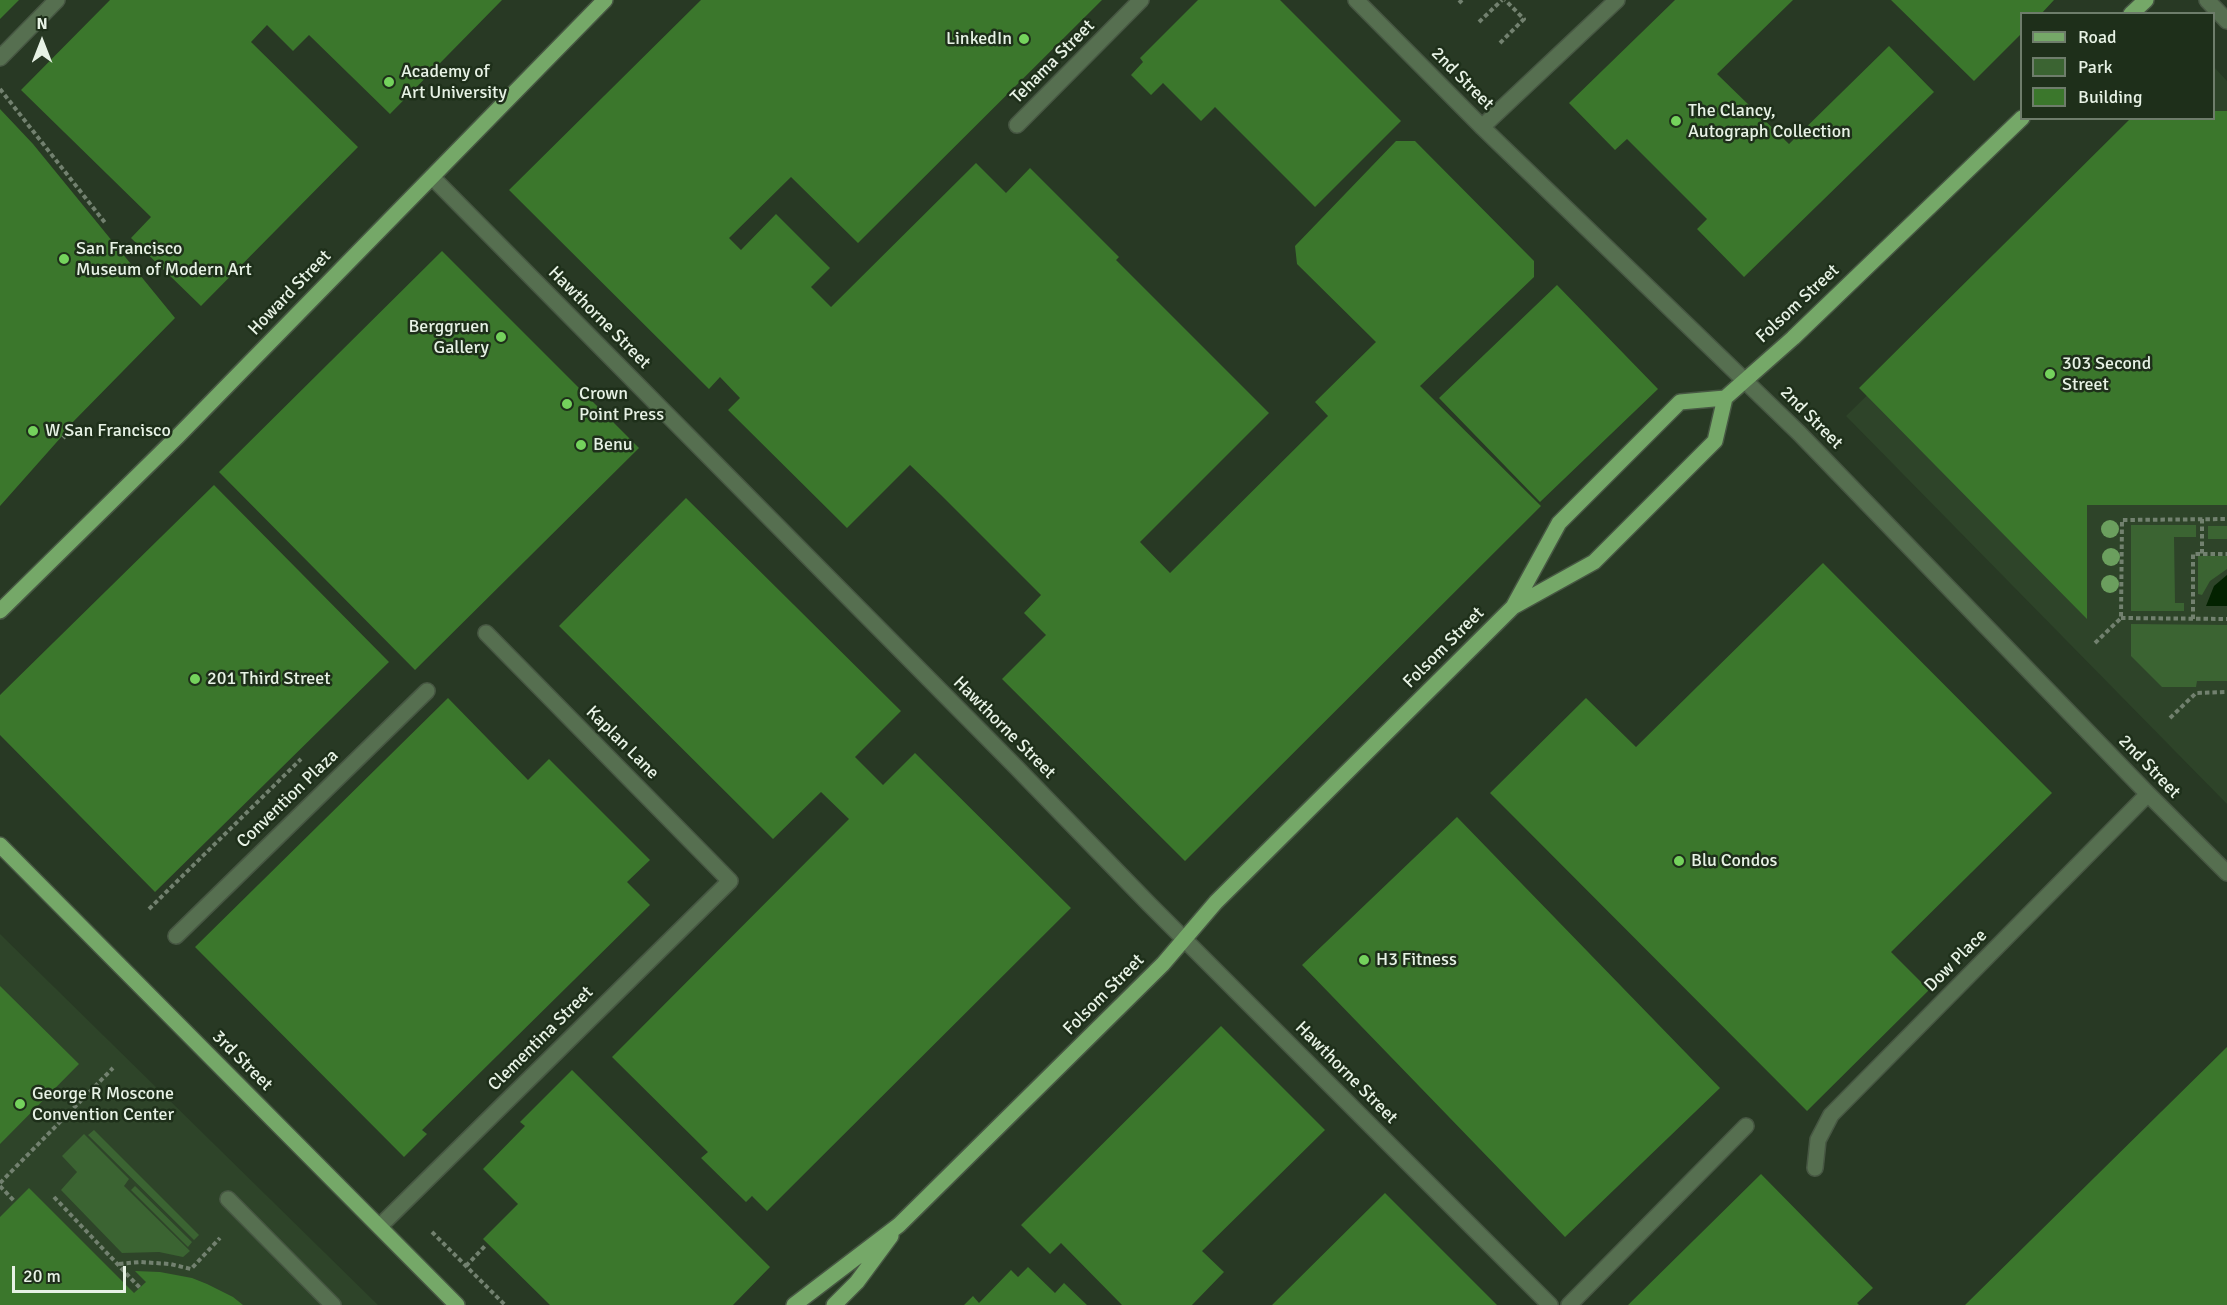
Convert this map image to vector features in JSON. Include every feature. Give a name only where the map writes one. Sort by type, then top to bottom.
[{"type":"main road","name":"Howard Street","points":[[0,611],[178,436],[605,0]]},
{"type":"main road","points":[[2133,12],[2145,0]]},
{"type":"main road","name":"Folsom Street","points":[[794,1305],[899,1225],[1162,964],[1216,902],[1513,607],[1594,562],[1715,441],[1725,398],[1792,338],[2020,120]]},
{"type":"main road","points":[[1513,607],[1559,523],[1680,402],[1725,398]]},
{"type":"main road","name":"3rd Street","points":[[0,845],[457,1305]]},
{"type":"main road","name":"Folsom Street","points":[[834,1305],[857,1282],[899,1225]]},
{"type":"street","points":[[0,58],[57,0]]},
{"type":"street","name":"Tehama Street","points":[[1017,125],[1141,0]]},
{"type":"street","name":"2nd Street","points":[[1356,0],[1482,127],[1800,433],[2227,873]]},
{"type":"street","points":[[1482,127],[1617,0]]},
{"type":"street","points":[[2207,0],[2227,21]]},
{"type":"street","name":"Hawthorne Street","points":[[432,177],[1550,1305]]},
{"type":"street","name":"Kaplan Lane","points":[[486,633],[730,881]]},
{"type":"street","name":"Convention Plaza","points":[[176,936],[427,691]]},
{"type":"street","name":"Dow Place","points":[[1815,1168],[1818,1140],[1831,1115],[2148,794]]},
{"type":"street","name":"Clementina Street","points":[[380,1227],[730,881]]},
{"type":"street","points":[[1569,1305],[1746,1126]]},
{"type":"street","points":[[228,1199],[333,1305]]},
{"type":"path","points":[[1479,22],[1503,0],[1524,19],[1500,43]]},
{"type":"path","points":[[0,88],[106,224]]},
{"type":"path","points":[[2202,519],[2202,554]]},
{"type":"path","points":[[2121,618],[2122,520],[2227,519]]},
{"type":"path","points":[[2193,619],[2193,554],[2227,554]]},
{"type":"path","points":[[2095,643],[2121,618],[2227,619]]},
{"type":"path","points":[[2170,718],[2196,693],[2227,692]]},
{"type":"path","points":[[149,909],[301,759]]},
{"type":"path","points":[[15,1202],[0,1184],[113,1068]]},
{"type":"path","points":[[54,1197],[140,1288]]},
{"type":"path","points":[[432,1232],[505,1305]]},
{"type":"path","points":[[118,1264],[149,1262],[191,1269],[220,1238]]},
{"type":"path","points":[[466,1266],[486,1245]]},
{"type":"shaded area","name":"303 Second Street","points":[[2215,68],[2227,81],[2227,804],[1846,416],[2148,120],[2215,120]]},
{"type":"shaded area","points":[[2227,575],[2227,606],[2206,606],[2214,586]]},
{"type":"shaded area","points":[[0,934],[378,1305],[0,1305]]},
{"type":"green space","points":[[2131,525],[2196,525],[2196,537],[2174,537],[2175,603],[2184,603],[2184,611],[2131,611]]},
{"type":"green space","points":[[2208,526],[2227,526],[2227,539],[2208,539]]},
{"type":"green space","points":[[2198,556],[2227,556],[2227,569],[2210,581],[2202,595],[2198,594]]},
{"type":"green space","points":[[2131,624],[2227,625],[2227,681],[2197,681],[2196,687],[2162,687],[2131,656]]},
{"type":"green space","points":[[94,1130],[199,1235],[194,1240],[88,1135]]},
{"type":"green space","points":[[84,1134],[129,1179],[124,1186],[190,1251],[183,1257],[159,1252],[122,1253],[61,1190],[77,1172],[62,1156]]},
{"type":"green space","points":[[135,1186],[192,1242],[188,1247],[131,1190]]},
{"type":"building","points":[[0,0],[19,0],[0,19]]},
{"type":"building","points":[[110,0],[502,0],[390,114],[309,35],[293,51],[267,25],[251,42],[358,147],[201,306],[131,238],[151,217],[21,90]]},
{"type":"building","points":[[701,0],[1102,0],[858,243],[791,177],[729,238],[741,250],[776,214],[830,268],[811,287],[831,307],[976,163],[1006,193],[1030,168],[1119,257],[1116,260],[1269,413],[1140,542],[1170,573],[1328,416],[1315,402],[1376,342],[1297,264],[1295,246],[1396,141],[1415,141],[1534,261],[1534,277],[1420,386],[1541,506],[1185,861],[1002,679],[1046,635],[1024,613],[1041,595],[941,495],[910,465],[847,528],[728,410],[740,398],[720,377],[709,389],[509,190]]},
{"type":"building","points":[[1198,0],[1280,0],[1401,121],[1315,207],[1215,107],[1201,121],[1163,83],[1151,95],[1131,75],[1143,62],[1140,58]]},
{"type":"building","name":"The Clancy, Autograph Collection","points":[[1675,0],[1793,0],[1717,74],[1789,144],[1889,46],[1934,92],[1744,277],[1697,229],[1707,219],[1627,139],[1615,150],[1569,103]]},
{"type":"building","points":[[1891,0],[2054,0],[2043,12],[2020,12],[2020,35],[1974,81]]},
{"type":"building","name":"San Francisco Museum of Modern Art","points":[[0,109],[33,144],[175,318],[69,426],[0,506]]},
{"type":"building","name":"303 Second Street","points":[[2215,111],[2227,111],[2227,505],[2087,505],[2087,619],[1859,388],[2129,120],[2215,120]]},
{"type":"building","points":[[442,251],[639,448],[415,670],[219,472]]},
{"type":"building","points":[[1557,285],[1658,389],[1540,502],[1439,398]]},
{"type":"building","name":"201 Third Street","points":[[214,485],[389,662],[155,892],[0,735],[0,695]]},
{"type":"building","points":[[686,498],[901,711],[855,757],[883,785],[915,753],[1071,908],[767,1211],[752,1196],[746,1202],[701,1158],[708,1152],[612,1057],[849,819],[821,792],[773,839],[559,626]]},
{"type":"building","points":[[1823,563],[2052,793],[1891,952],[1929,990],[1807,1111],[1490,793],[1586,698],[1636,747]]},
{"type":"building","points":[[448,698],[528,780],[549,759],[650,860],[627,882],[650,905],[422,1130],[427,1134],[404,1157],[195,947]]},
{"type":"building","points":[[1457,817],[1720,1088],[1565,1237],[1302,965]]},
{"type":"building","name":"George R Moscone Convention Center","points":[[0,986],[79,1064],[0,1144]]},
{"type":"building","points":[[1221,1026],[1325,1130],[1202,1251],[1224,1272],[1192,1305],[1122,1305],[1061,1243],[1050,1254],[1021,1225]]},
{"type":"building","points":[[2227,1047],[2227,1305],[1965,1305]]},
{"type":"building","points":[[572,1070],[770,1267],[733,1305],[550,1305],[483,1239],[518,1204],[483,1169],[525,1126],[520,1122]]},
{"type":"building","points":[[1761,1174],[1873,1288],[1857,1303],[1859,1305],[1628,1305]]},
{"type":"building","points":[[29,1188],[134,1293],[146,1282],[135,1271],[160,1272],[192,1278],[233,1297],[243,1305],[0,1305],[0,1217]]},
{"type":"building","points":[[1385,1193],[1497,1305],[1272,1305]]},
{"type":"building","points":[[1028,1267],[1055,1293],[1064,1283],[1087,1305],[964,1305],[973,1296],[979,1303],[1011,1270],[1018,1277]]},
{"type":"place","name":"LinkedIn","points":[[1024,39]]},
{"type":"place","name":"Academy of Art University","points":[[389,82]]},
{"type":"place","name":"The Clancy, Autograph Collection","points":[[1676,121]]},
{"type":"place","name":"San Francisco Museum of Modern Art","points":[[64,259]]},
{"type":"place","name":"Berggruen Gallery","points":[[501,337]]},
{"type":"place","name":"303 Second Street","points":[[2050,374]]},
{"type":"place","name":"Crown Point Press","points":[[567,404]]},
{"type":"place","name":"W San Francisco","points":[[33,431]]},
{"type":"place","name":"Benu","points":[[581,445]]},
{"type":"place","name":"201 Third Street","points":[[195,679]]},
{"type":"place","name":"Blu Condos","points":[[1679,861]]},
{"type":"place","name":"H3 Fitness","points":[[1364,960]]},
{"type":"place","name":"George R Moscone Convention Center","points":[[20,1104]]}]
